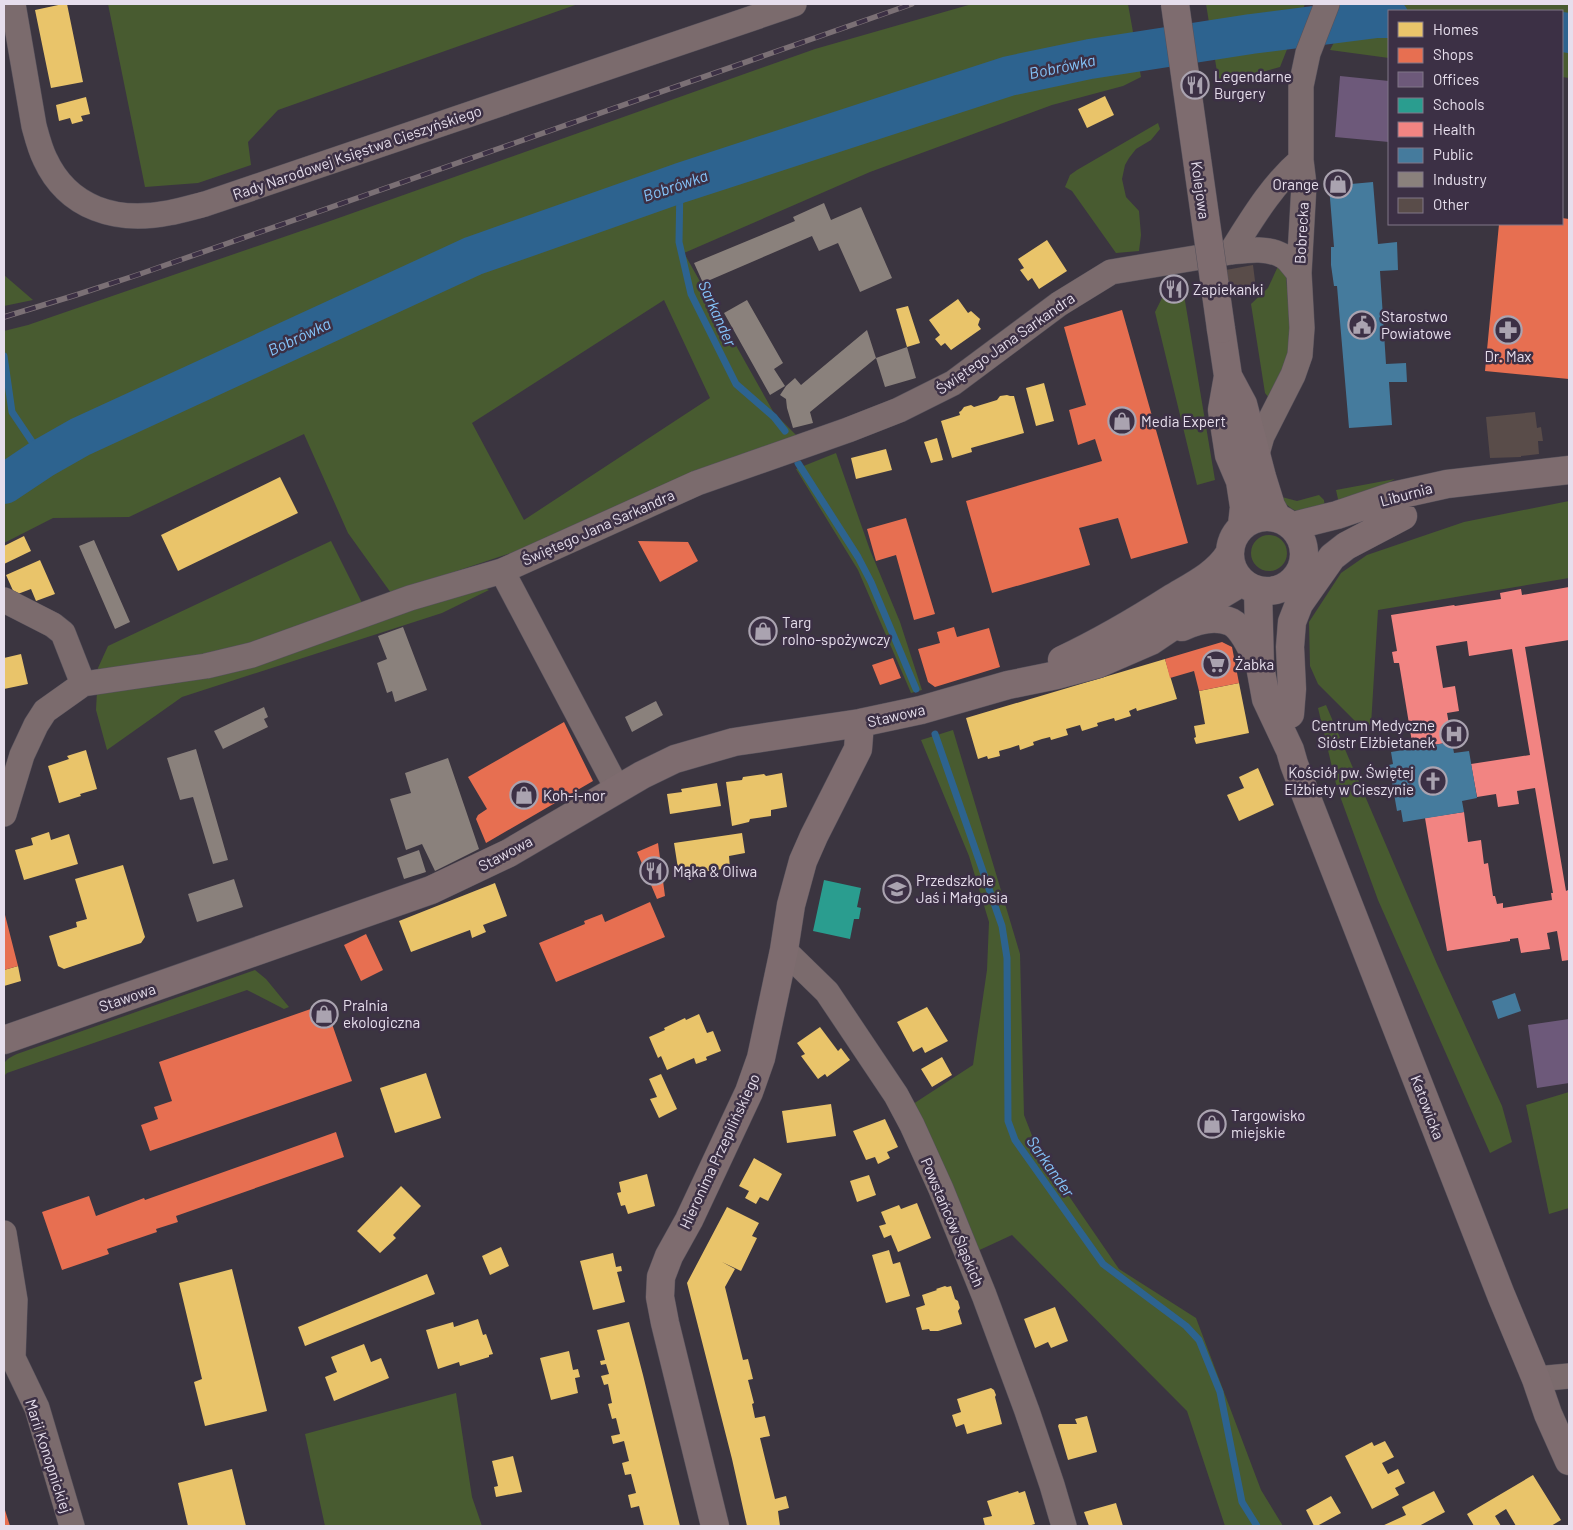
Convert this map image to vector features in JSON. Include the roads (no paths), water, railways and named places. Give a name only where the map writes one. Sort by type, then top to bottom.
[{"type":"street","name":"Rady Narodowej Księstwa Cieszyńskiego","points":[[13,4],[34,126],[40,146],[52,171],[81,202],[95,209],[124,216],[168,213],[205,204],[794,4]]},
{"type":"street","name":"Kolejowa","points":[[1175,4],[1228,376],[1222,410],[1243,456],[1271,506],[1292,530]]},
{"type":"street","name":"Rady Narodowej Księstwa Cieszyńskiego","points":[[4,6],[20,46]]},
{"type":"street","name":"Bobrecka","points":[[1243,456],[1262,436],[1293,375],[1300,355],[1302,328],[1299,274],[1304,185],[1301,160],[1301,86],[1308,53],[1327,6]]},
{"type":"street","points":[[1231,252],[1267,196],[1284,175],[1301,160]]},
{"type":"street","name":"Świętego Jana Sarkandra","points":[[4,814],[22,755],[36,725],[45,711],[83,684],[206,666],[252,656],[410,598],[502,570],[697,483],[899,410],[953,383],[1059,304],[1112,272],[1253,250],[1269,251],[1284,256],[1299,274]]},
{"type":"street","name":"Kolejowa","points":[[1242,525],[1244,507],[1240,481],[1243,456]]},
{"type":"street","points":[[1183,591],[1195,572],[1209,556],[1222,530],[1243,456]]},
{"type":"street","name":"Liburnia","points":[[1292,530],[1393,496],[1447,484],[1569,470]]},
{"type":"street","name":"Liburnia","points":[[1292,530],[1332,538],[1523,476]]},
{"type":"street","points":[[1290,714],[1292,622],[1299,604],[1318,575],[1336,553],[1403,516]]},
{"type":"street","points":[[1259,517],[1292,530],[1304,561],[1299,573],[1291,583],[1260,587],[1233,569],[1229,554],[1231,543],[1235,533],[1242,525],[1259,517]]},
{"type":"street","name":"Stawowa","points":[[1008,685],[1091,647],[1216,570],[1229,554]]},
{"type":"street","points":[[502,570],[618,790]]},
{"type":"street","name":"Stawowa","points":[[4,1040],[431,890],[509,852],[642,775],[675,760],[734,742],[860,723],[921,710],[1008,685],[1057,676],[1098,664],[1151,641],[1212,600],[1260,587]]},
{"type":"street","name":"Katowicka","points":[[1260,587],[1279,614],[1282,667],[1290,714],[1290,750]]},
{"type":"street","name":"Katowicka","points":[[1260,587],[1260,666],[1266,698],[1290,750],[1324,842],[1536,1379],[1548,1414],[1569,1461]]},
{"type":"street","points":[[4,600],[52,624],[63,633],[83,684]]},
{"type":"street","points":[[1151,641],[1191,622],[1206,618],[1232,623],[1249,641],[1260,666]]},
{"type":"street","name":"Hieronima Przepilińskiego","points":[[715,1526],[665,1323],[660,1297],[661,1277],[669,1256],[689,1220],[749,1092],[761,1058],[784,950],[791,905],[803,860],[858,749],[860,723]]},
{"type":"street","name":"Powstańców Śląskich","points":[[784,950],[828,992],[896,1095],[912,1125],[941,1189],[987,1304],[1027,1411],[1064,1526]]},
{"type":"street","points":[[4,1233],[15,1300],[8,1360]]},
{"type":"street","name":"Marii Konopnickiej","points":[[8,1360],[37,1408],[72,1526]]},
{"type":"street","points":[[1536,1379],[1569,1376]]},
{"type":"waterway","name":"Bobrówka","points":[[4,484],[43,458],[80,437],[473,256],[680,183],[1009,76],[1090,59],[1251,34],[1388,18]]},
{"type":"waterway","name":"Bobrówka","points":[[1563,32],[1569,33]]},
{"type":"waterway","name":"Sarkander","points":[[680,183],[679,242],[691,294],[736,384],[774,417],[785,431]]},
{"type":"waterway","points":[[4,356],[12,412],[43,458]]},
{"type":"waterway","name":"Sarkander","points":[[798,463],[858,557],[871,582],[916,689]]},
{"type":"waterway","name":"Sarkander","points":[[935,734],[1002,926],[1007,958],[1008,1121],[1015,1140],[1103,1264],[1186,1326],[1199,1340],[1220,1392],[1242,1502],[1257,1526]]},
{"type":"railway","points":[[4,317],[140,274],[912,4]]},
{"type":"place","name":"Legendarne Burgery","points":[[1195,85]]},
{"type":"place","name":"Orange","points":[[1338,184]]},
{"type":"place","name":"Zapiekanki","points":[[1174,289]]},
{"type":"place","name":"Starostwo Powiatowe","points":[[1362,325]]},
{"type":"place","name":"Dr. Max","points":[[1508,330]]},
{"type":"place","name":"Media Expert","points":[[1122,421]]},
{"type":"place","name":"Targ rolno-spożywczy","points":[[763,631]]},
{"type":"place","name":"Żabka","points":[[1216,664]]},
{"type":"place","name":"Centrum Medyczne Sióstr Elżbietanek","points":[[1454,734]]},
{"type":"place","name":"Kościół pw. Świętej Elżbiety w Cieszynie","points":[[1433,781]]},
{"type":"place","name":"Koh-i-nor","points":[[524,795]]},
{"type":"place","name":"Mąka & Oliwa","points":[[654,871]]},
{"type":"place","name":"Przedszkole Jaś i Małgosia","points":[[897,889]]},
{"type":"place","name":"Pralnia ekologiczna","points":[[324,1014]]},
{"type":"place","name":"Targowisko miejskie","points":[[1212,1124]]}]
